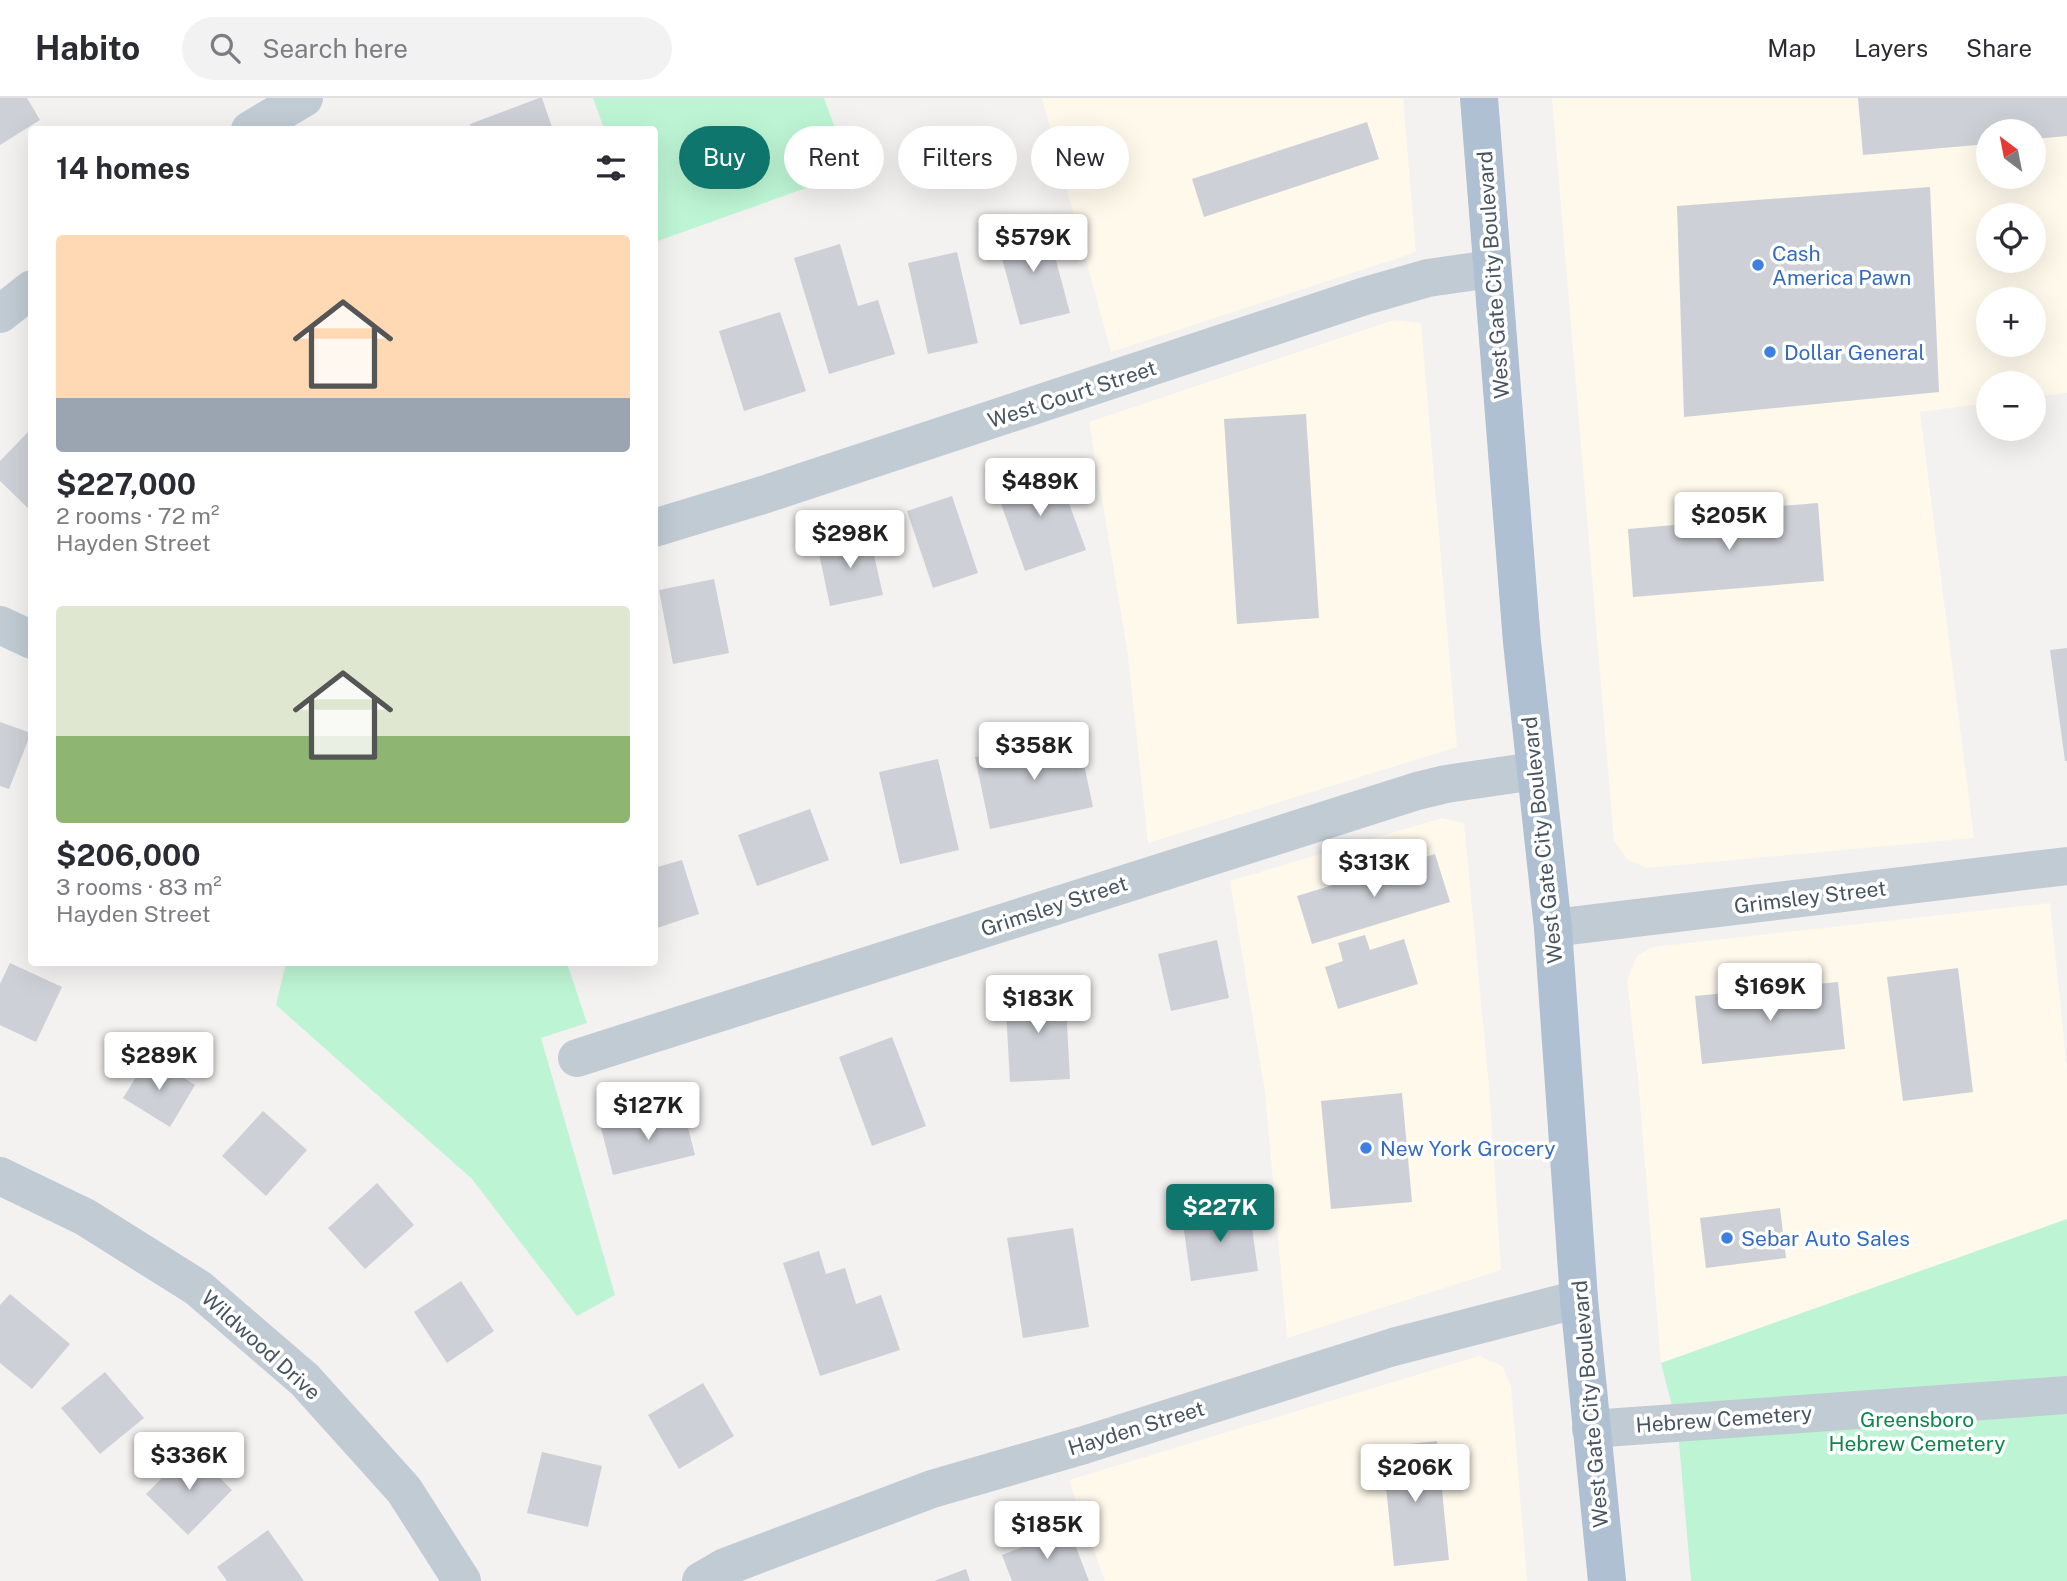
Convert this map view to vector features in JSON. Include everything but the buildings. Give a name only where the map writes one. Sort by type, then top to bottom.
[{"type":"main road","name":"West Gate City Boulevard","points":[[1479,98],[1522,642],[1553,928],[1579,1299],[1606,1581]]},
{"type":"street","points":[[257,126],[304,98]]},
{"type":"street","name":"West Court Street","points":[[658,527],[789,487],[1365,296],[1428,278],[1491,269]]},
{"type":"street","points":[[0,314],[28,292]]},
{"type":"street","points":[[0,625],[28,638]]},
{"type":"street","name":"Grimsley Street","points":[[577,1058],[1418,791],[1446,784],[1535,771]]},
{"type":"street","name":"Grimsley Street","points":[[1553,928],[2067,866]]},
{"type":"street","name":"Wildwood Drive","points":[[0,1176],[85,1217],[198,1288],[305,1380],[404,1490],[462,1581]]},
{"type":"street","name":"Hayden Street","points":[[701,1581],[725,1567],[932,1489],[1084,1445],[1393,1347],[1579,1299]]},
{"type":"street","name":"Hebrew Cemetery","points":[[1591,1429],[2067,1395]]},
{"type":"shaded area","points":[[1042,98],[1403,98],[1416,252],[1111,352],[1067,189],[1129,189],[1129,126],[1050,126]]},
{"type":"shaded area","points":[[1552,98],[2067,98],[2067,393],[2046,396],[2046,371],[1976,371],[1976,405],[1920,412],[1974,838],[1647,868],[1628,860],[1614,841]]},
{"type":"shaded area","points":[[1394,320],[1421,323],[1457,747],[1148,843],[1128,655],[1089,422]]},
{"type":"shaded area","points":[[1442,818],[1464,823],[1489,1086],[1501,1270],[1287,1338],[1265,1092],[1230,881]]},
{"type":"shaded area","points":[[2050,903],[2067,1070],[2067,1219],[1661,1363],[1638,1077],[1627,980],[1637,956],[1652,947]]},
{"type":"shaded area","points":[[1479,1356],[1502,1366],[1511,1386],[1527,1581],[1105,1581],[1069,1480]]},
{"type":"green space","points":[[593,98],[824,98],[834,126],[784,126],[784,189],[803,189],[658,241],[658,126],[603,126]]},
{"type":"green space","points":[[285,966],[568,966],[587,1023],[541,1038],[615,1295],[577,1316],[472,1179],[276,1005]]},
{"type":"green space","name":"Greensboro Hebrew Cemetery","points":[[2067,1219],[2067,1581],[1691,1581],[1678,1430],[1661,1363]]},
{"type":"place","name":"Cash America Pawn","points":[[1758,265]]},
{"type":"place","name":"Dollar General","points":[[1770,352]]},
{"type":"place","name":"New York Grocery","points":[[1366,1148]]},
{"type":"place","name":"Sebar Auto Sales","points":[[1727,1238]]}]
